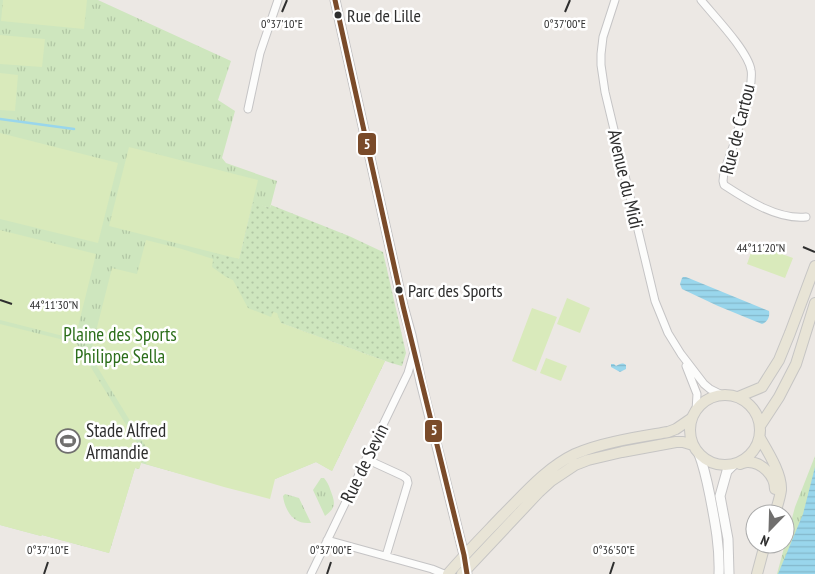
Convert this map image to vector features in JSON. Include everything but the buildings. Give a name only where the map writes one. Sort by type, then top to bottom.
[{"type":"main road","points":[[738,397],[762,387],[779,360],[815,266]]},
{"type":"main road","points":[[760,426],[780,397],[796,364],[815,303]]},
{"type":"main road","points":[[448,574],[532,485],[553,467],[584,451],[668,432],[694,414],[702,403],[720,394],[738,397],[745,401],[758,417],[760,438],[756,448],[748,457],[736,465]]},
{"type":"main road","points":[[694,414],[689,433],[696,450]]},
{"type":"main road","points":[[760,438],[775,465],[780,479],[781,488],[776,504]]},
{"type":"main road","points":[[465,572],[551,481],[588,460],[622,452],[684,442],[706,460],[714,464],[724,466],[749,462],[757,464],[767,470],[775,484],[774,504]]},
{"type":"main road","points":[[757,574],[762,554]]},
{"type":"street","points":[[248,109],[260,53],[278,0]]},
{"type":"street","points":[[335,0],[421,382],[464,555],[465,572]]},
{"type":"street","name":"Avenue du Midi","points":[[615,0],[607,22],[602,46],[601,65],[605,92],[653,297],[668,334],[681,354],[704,384],[720,394]]},
{"type":"street","name":"Rue de Cartou","points":[[701,0],[741,49],[751,72],[735,141],[724,172],[724,185],[782,216],[806,217]]},
{"type":"street","name":"Rue de Sevin","points":[[311,574],[408,372],[415,352]]},
{"type":"street","name":"Avenue du Midi","points":[[681,354],[697,394],[694,414]]},
{"type":"street","points":[[696,450],[703,466],[718,538],[719,574]]},
{"type":"street","points":[[366,459],[403,476],[408,483],[386,556]]},
{"type":"street","points":[[729,574],[728,539],[720,496],[728,471],[736,465]]},
{"type":"street","points":[[327,540],[444,574]]},
{"type":"green space","name":"Plaine des Sports Philippe Sella","points":[[0,0],[98,0],[231,61],[218,100],[235,111],[222,158],[226,163],[277,181],[270,208],[253,203],[239,259],[281,323],[385,361],[332,471],[316,462],[275,479],[221,485],[141,463],[139,469],[135,468],[109,553],[0,525]]},
{"type":"green space","points":[[3,0],[87,0],[84,29],[1,21]]},
{"type":"green space","points":[[0,35],[45,39],[42,67],[0,64]]},
{"type":"green space","points":[[0,73],[18,75],[15,111],[0,110]]},
{"type":"green space","points":[[0,133],[118,163],[98,243],[0,219]]},
{"type":"green space","points":[[129,147],[258,180],[239,259],[109,226]]},
{"type":"green space","points":[[253,202],[270,208],[271,205],[349,236],[383,252],[406,353],[402,366],[281,323],[247,308],[233,280],[212,267],[214,253],[239,259]]},
{"type":"green space","points":[[0,230],[96,254],[75,339],[0,320]]},
{"type":"green space","points":[[146,240],[213,259],[212,267],[233,280],[248,308],[271,317],[273,312],[277,313],[281,323],[385,361],[332,471],[316,462],[275,479],[270,499],[146,464],[149,452],[90,355],[112,268],[137,274]]},
{"type":"green space","points":[[754,244],[793,258],[785,278],[747,264]]},
{"type":"green space","points":[[567,298],[590,308],[580,333],[557,324]]},
{"type":"green space","points":[[532,308],[557,317],[536,371],[512,361]]},
{"type":"green space","name":"Stade Alfred Armandie","points":[[0,324],[76,343],[144,454],[139,469],[135,468],[109,553],[0,525]]},
{"type":"green space","points":[[546,358],[567,366],[561,381],[540,373]]},
{"type":"green space","points":[[815,456],[815,574],[777,574],[782,554],[795,554],[795,507]]},
{"type":"green space","points":[[321,478],[324,478],[328,484],[334,501],[332,510],[325,516],[313,490]]},
{"type":"green space","points":[[285,494],[299,498],[311,523],[300,522],[292,517],[284,503],[283,496]]},
{"type":"water","points":[[683,277],[769,311],[768,319],[762,324],[682,289],[680,284]]},
{"type":"water","points":[[611,364],[616,366],[626,365],[626,369],[620,372],[611,367]]},
{"type":"water","points":[[815,467],[815,574],[778,574],[786,554],[795,554],[795,533],[803,514]]},
{"type":"waterway","points":[[0,119],[74,129]]},
{"type":"transit line","name":"5","points":[[335,0],[403,306],[467,574]]},
{"type":"place","name":"Rue de Lille","points":[[338,15]]},
{"type":"place","name":"Parc des Sports","points":[[399,290]]},
{"type":"place","name":"Stade Alfred Armandie","points":[[68,441]]}]
